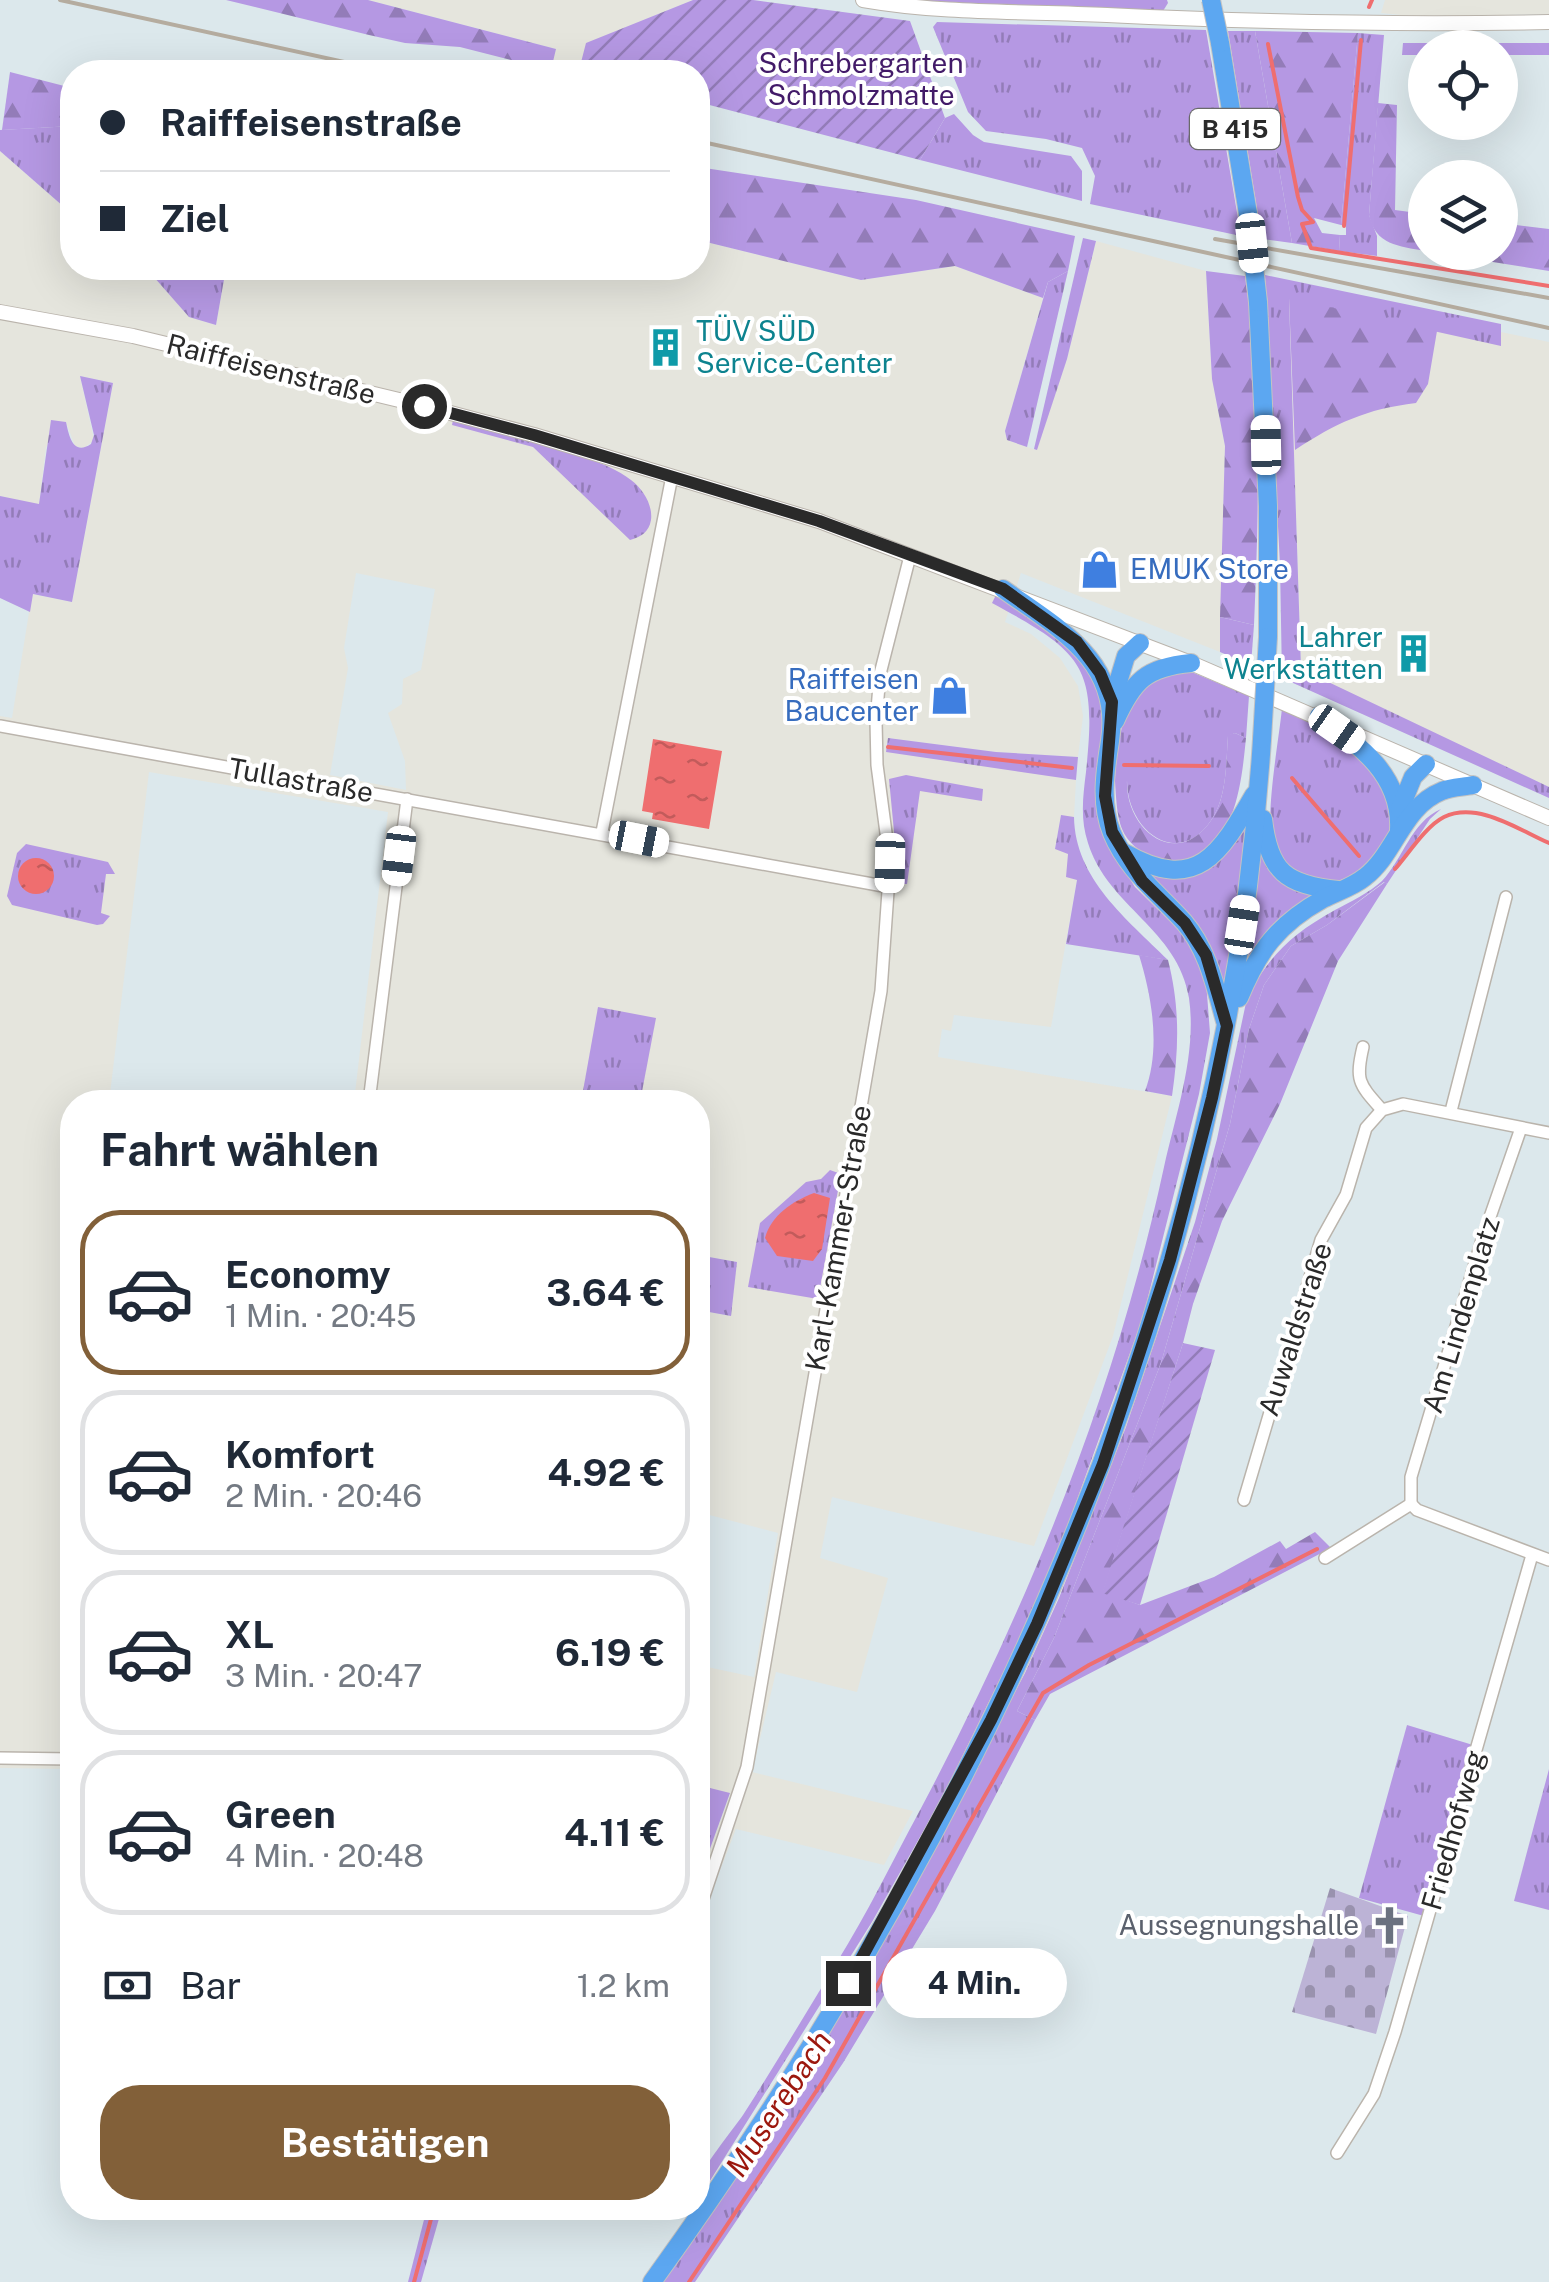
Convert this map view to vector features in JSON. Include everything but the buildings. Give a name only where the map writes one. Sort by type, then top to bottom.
[{"type":"main road","name":"B 415","points":[[710,2196],[778,2096],[868,1950],[983,1737],[1037,1624],[1103,1464],[1151,1324],[1185,1206],[1227,1026],[1259,786],[1268,636],[1268,488],[1258,302],[1248,214],[1211,0]]},
{"type":"main road","points":[[1003,589],[1077,642],[1119,698]]},
{"type":"main road","points":[[1140,643],[1137,666],[1119,698],[1112,726],[1105,796],[1112,832],[1142,881],[1185,923],[1206,955],[1227,1026]]},
{"type":"main road","points":[[1119,698],[1155,669],[1191,662]]},
{"type":"main road","points":[[1318,716],[1373,759],[1409,808]]},
{"type":"main road","points":[[1227,1026],[1252,966],[1272,936],[1308,908],[1364,878],[1382,860],[1409,808],[1413,778],[1426,764]]},
{"type":"main road","points":[[1409,808],[1442,791],[1472,785]]},
{"type":"main road","points":[[1122,850],[1151,868],[1192,867],[1228,840],[1259,786]]},
{"type":"main road","points":[[1259,786],[1266,847],[1280,871],[1303,884],[1339,890]]},
{"type":"main road","name":"B 415","points":[[652,2282],[694,2220]]},
{"type":"street","points":[[863,0],[1011,12],[1177,18],[1442,25],[1549,22]]},
{"type":"street","name":"Raiffeisenstraße","points":[[0,312],[134,336],[424,406],[819,521],[1191,662],[1549,818]]},
{"type":"street","points":[[602,832],[672,476]]},
{"type":"street","name":"Karl-Kammer-Straße","points":[[710,1878],[747,1767],[880,991],[890,863],[876,765],[876,721],[880,674],[910,556]]},
{"type":"street","name":"Tullastraße","points":[[0,726],[889,887]]},
{"type":"street","points":[[370,1090],[407,799]]},
{"type":"street","points":[[1452,1111],[1506,898]]},
{"type":"street","points":[[1363,1047],[1358,1070],[1360,1085],[1382,1110],[1403,1104],[1549,1132]]},
{"type":"street","name":"Auwaldstraße","points":[[1244,1500],[1321,1240],[1346,1196],[1366,1128],[1382,1110]]},
{"type":"street","name":"Am Lindenplatz","points":[[1411,1504],[1411,1476],[1484,1235],[1521,1128]]},
{"type":"street","points":[[1325,1558],[1411,1504],[1417,1510],[1549,1560]]},
{"type":"street","name":"Friedhofweg","points":[[1337,2153],[1374,2094],[1395,2032],[1532,1556]]},
{"type":"street","points":[[0,1758],[60,1759]]},
{"type":"shaded area","points":[[368,0],[693,0],[587,43],[582,60],[553,60],[556,49]]},
{"type":"shaded area","points":[[1385,0],[1549,0],[1549,14],[1420,17],[1381,13]]},
{"type":"shaded area","points":[[0,151],[60,204],[60,280],[157,280],[189,317],[216,325],[224,280],[710,280],[710,243],[861,280],[955,266],[1043,298],[1005,431],[1007,440],[1036,450],[1067,359],[1096,241],[1206,271],[1212,379],[1225,446],[1220,652],[1021,573],[1005,622],[1031,634],[1060,658],[1078,686],[1083,716],[1078,757],[996,752],[888,738],[995,766],[1076,780],[1074,817],[1061,816],[1055,848],[1069,854],[1077,879],[1051,1027],[954,1015],[951,1031],[942,1029],[938,1057],[1172,1096],[1113,1336],[1034,1546],[832,1497],[820,1558],[888,1578],[857,1692],[776,1672],[752,1772],[913,1811],[884,1865],[736,1829],[710,1896],[710,1849],[730,1794],[710,1788],[710,1668],[754,1677],[778,1533],[710,1515],[710,1312],[731,1316],[736,1262],[710,1257],[710,1090],[355,1090],[388,812],[149,772],[110,1090],[60,1090],[60,1769],[0,1768],[0,716],[12,718],[32,594],[72,602],[113,383],[80,376],[94,440],[84,448],[75,446],[66,422],[46,447],[39,505],[0,496]],"holes":[[[356,573],[435,589],[421,670],[403,679],[402,704],[388,713],[405,761],[406,790],[330,775],[348,668],[344,648]]]},
{"type":"shaded area","points":[[1289,298],[1500,345],[1501,332],[1549,342],[1549,787],[1301,670]]},
{"type":"green space","points":[[226,0],[368,0],[556,49],[553,60],[511,60],[460,47],[405,43]]},
{"type":"green space","name":"Schrebergarten Schmolzmatte","points":[[693,0],[753,0],[910,21],[945,118],[920,160],[710,105],[710,60],[582,60],[586,43]]},
{"type":"green space","points":[[914,0],[1167,0],[1168,3],[1163,11]]},
{"type":"green space","points":[[937,22],[1206,30],[1241,236],[1090,204],[1095,176],[1082,148],[986,131],[968,112],[933,27]]},
{"type":"green space","points":[[1228,31],[1255,31],[1292,243],[1262,239]]},
{"type":"green space","points":[[1255,31],[1358,33],[1341,225],[1314,218],[1322,233],[1340,235],[1339,251],[1292,243]]},
{"type":"green space","points":[[1358,33],[1384,35],[1369,215],[1377,236],[1377,256],[1339,251],[1340,235],[1346,235],[1346,226],[1341,225]]},
{"type":"green space","points":[[1403,43],[1408,43],[1408,55],[1402,55]]},
{"type":"green space","points":[[1518,43],[1549,43],[1549,55],[1518,55]]},
{"type":"green space","points":[[10,72],[60,85],[60,127],[2,130]]},
{"type":"green space","points":[[1378,103],[1397,105],[1395,210],[1408,212],[1408,247],[1382,238],[1369,215]]},
{"type":"green space","points":[[954,114],[984,142],[1071,156],[1082,171],[1082,201],[920,160],[945,118]]},
{"type":"green space","points":[[60,127],[60,204],[0,151],[0,130]]},
{"type":"green space","points":[[710,169],[916,200],[1075,236],[1068,271],[1048,282],[1043,298],[955,266],[861,280],[710,243]]},
{"type":"green space","points":[[1518,225],[1549,229],[1549,271],[1518,266]]},
{"type":"green space","points":[[1083,238],[1096,241],[1067,359],[1037,450],[1034,449]]},
{"type":"green space","points":[[1068,271],[1027,447],[1007,440],[1005,431],[1048,282]]},
{"type":"green space","points":[[1206,271],[1245,276],[1257,407],[1254,625],[1220,617],[1225,446],[1212,379]]},
{"type":"green space","points":[[1265,275],[1501,324],[1501,346],[1289,299],[1301,669],[1549,787],[1549,798],[1282,678]]},
{"type":"green space","points":[[157,280],[224,280],[216,325],[189,317]]},
{"type":"green space","points":[[1289,298],[1437,331],[1428,384],[1416,403],[1352,419],[1295,450]]},
{"type":"green space","points":[[80,376],[113,383],[72,602],[33,594],[30,612],[0,598],[0,496],[39,504],[51,420],[66,422],[76,446],[91,444],[94,435]]},
{"type":"green space","points":[[453,420],[545,444],[615,470],[635,484],[646,498],[651,514],[648,528],[630,540],[533,447],[452,425]]},
{"type":"green space","points":[[996,595],[1035,616],[1093,673],[1103,709],[1109,846],[1135,887],[1189,940],[1206,981],[1210,1033],[1199,1094],[1143,1317],[1061,1544],[1021,1636],[942,1798],[872,1922],[710,2181],[710,2160],[755,2096],[869,1907],[959,1735],[1032,1578],[1094,1417],[1120,1335],[1184,1083],[1191,1019],[1182,974],[1157,936],[1111,885],[1085,834],[1083,808],[1089,737],[1086,686],[1066,651],[992,603]]},
{"type":"green space","points":[[1220,617],[1254,625],[1251,665],[1220,652]]},
{"type":"green space","points":[[1173,671],[1194,673],[1249,696],[1246,738],[1235,733],[1228,736],[1225,779],[1217,810],[1199,834],[1184,842],[1170,843],[1145,828],[1129,799],[1127,781],[1115,781],[1119,743],[1130,702],[1147,682]]},
{"type":"green space","points":[[1282,708],[1353,748],[1372,767],[1385,792],[1392,822],[1388,840],[1374,860],[1340,880],[1304,880],[1274,849],[1271,799]]},
{"type":"green space","points":[[1235,733],[1246,738],[1235,805],[1221,836],[1210,848],[1197,857],[1166,866],[1130,842],[1120,824],[1115,781],[1127,780],[1135,815],[1144,828],[1170,843],[1184,842],[1199,834],[1217,810],[1225,779],[1228,735]]},
{"type":"green space","points":[[888,738],[996,752],[1078,757],[1076,780],[886,752]]},
{"type":"green space","points":[[906,775],[983,789],[982,801],[920,791],[907,884],[899,884],[889,779]]},
{"type":"green space","points":[[1441,809],[1430,819],[1387,884],[1384,882],[1327,925],[1291,946],[1264,985],[1249,1029],[1230,1124],[1161,1363],[1054,1638],[1017,1711],[1035,1720],[935,1911],[843,2063],[695,2282],[663,2282],[706,2220],[710,2220],[710,2214],[753,2151],[901,1910],[1025,1673],[1126,1427],[1195,1222],[1247,998],[1284,946],[1382,881],[1431,815]]},
{"type":"green space","points":[[1061,815],[1074,817],[1083,860],[1093,879],[1168,960],[1066,944],[1077,880],[1066,877],[1068,854],[1055,849]]},
{"type":"green space","points":[[1249,821],[1224,993],[1216,966],[1141,873]]},
{"type":"green space","points":[[26,844],[108,862],[115,874],[106,874],[101,913],[110,916],[103,924],[12,905],[7,896],[17,853]]},
{"type":"green space","points":[[1261,856],[1321,893],[1268,932],[1248,959]]},
{"type":"green space","points":[[1385,882],[1338,961],[1280,1104],[1222,1221],[1103,1592],[1140,1605],[1214,1577],[1280,1541],[1286,1549],[1315,1532],[1331,1548],[1050,1694],[1035,1720],[1017,1711],[1054,1638],[1161,1363],[1230,1124],[1249,1029],[1264,985],[1291,946]]},
{"type":"green space","points":[[1139,955],[1168,960],[1177,1028],[1172,1096],[1145,1091],[1154,1041],[1148,988]]},
{"type":"green space","points":[[598,1007],[656,1018],[642,1090],[583,1090]]},
{"type":"green space","points":[[830,1170],[841,1174],[818,1299],[748,1287],[760,1223],[806,1182],[821,1179]]},
{"type":"green space","points":[[710,1257],[737,1262],[731,1316],[710,1312]]},
{"type":"green space","points":[[1183,1343],[1215,1350],[1140,1605],[1102,1593]]},
{"type":"green space","points":[[1407,1725],[1473,1745],[1424,1916],[1359,1898]]},
{"type":"green space","points":[[1549,1769],[1549,1910],[1514,1901]]},
{"type":"green space","points":[[710,1788],[730,1793],[710,1849]]},
{"type":"green space","points":[[1330,1888],[1408,1916],[1376,2034],[1292,2012]]},
{"type":"green space","points":[[424,2220],[439,2220],[421,2282],[408,2282]]},
{"type":"water","points":[[653,739],[722,751],[709,829],[652,819],[653,813],[642,811]]},
{"type":"water","points":[[36,858],[49,863],[54,876],[49,889],[36,894],[23,889],[18,876],[23,863]]},
{"type":"water","points":[[814,1193],[830,1198],[822,1249],[813,1261],[777,1256],[765,1238],[772,1222],[791,1205]]},
{"type":"waterway","points":[[1369,7],[1372,0]]},
{"type":"waterway","points":[[1344,226],[1361,40]]},
{"type":"waterway","points":[[1268,44],[1298,197],[1302,210],[1313,222],[1302,224],[1311,248],[1549,286]]},
{"type":"waterway","points":[[888,747],[1072,768]]},
{"type":"waterway","points":[[1124,765],[1209,766]]},
{"type":"waterway","points":[[1292,778],[1359,856]]},
{"type":"waterway","points":[[1395,869],[1431,827],[1457,813],[1471,812],[1498,819],[1549,843]]},
{"type":"waterway","name":"Muserebach","points":[[689,2282],[825,2078],[1043,1693],[1089,1665],[1317,1549]]},
{"type":"waterway","points":[[414,2282],[431,2220]]},
{"type":"railway","points":[[60,0],[335,60]]},
{"type":"railway","points":[[710,144],[1549,328]]},
{"type":"railway","points":[[1215,239],[1549,298]]},
{"type":"place","name":"TÜV SÜD Service-Center","points":[[666,347]]},
{"type":"place","name":"EMUK Store","points":[[1100,569]]},
{"type":"place","name":"Lahrer Werkstätten","points":[[1413,653]]},
{"type":"place","name":"Raiffeisen Baucenter","points":[[949,695]]},
{"type":"place","name":"Aussegnungshalle","points":[[1389,1925]]},
{"type":"route","points":[[424,406],[819,521],[1003,589],[1077,642],[1100,673],[1112,702],[1105,796],[1112,832],[1142,881],[1185,923],[1206,955],[1227,1026],[1170,1260],[1103,1464],[1037,1624],[991,1720],[848,1983]]}]
